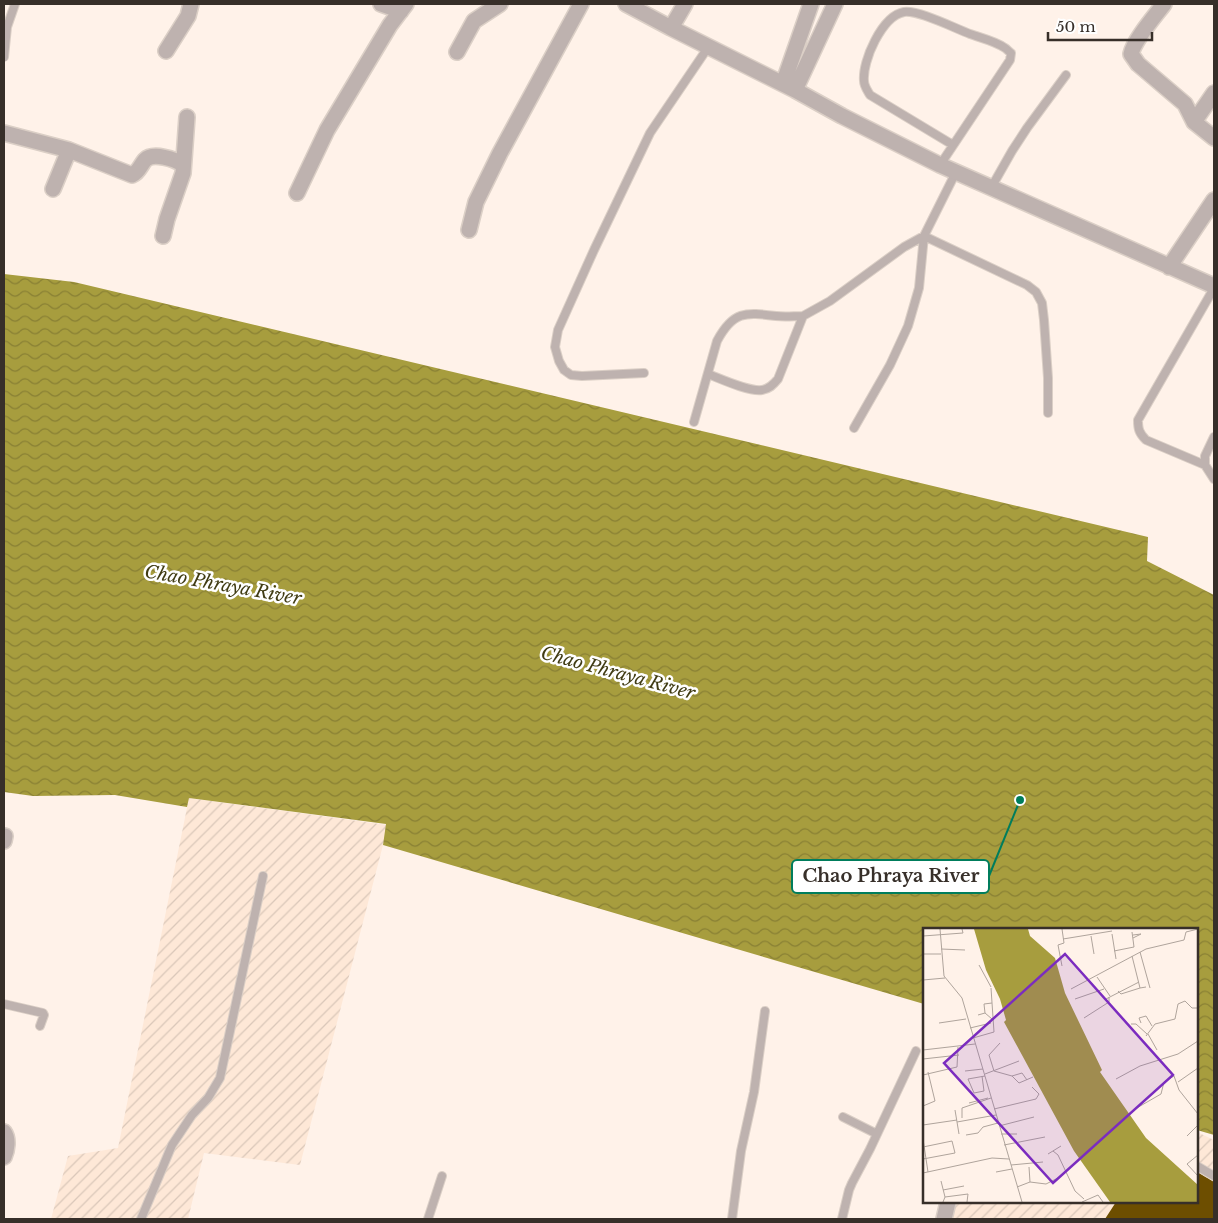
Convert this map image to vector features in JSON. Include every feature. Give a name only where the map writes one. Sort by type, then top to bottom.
[{"type":"street","points":[[166,50],[188,16],[190,4]]},
{"type":"street","points":[[297,193],[327,130],[390,25],[403,7],[381,4]]},
{"type":"street","points":[[457,52],[474,21],[500,4]]},
{"type":"street","points":[[469,230],[476,202],[500,153],[581,4]]},
{"type":"street","points":[[626,4],[940,165],[1214,287]]},
{"type":"street","points":[[671,28],[685,4]]},
{"type":"street","points":[[789,87],[811,4]]},
{"type":"street","points":[[789,87],[834,4]]},
{"type":"street","points":[[1164,4],[1138,38],[1132,48],[1132,54],[1138,64],[1184,104],[1194,122],[1214,138]]},
{"type":"street","points":[[1194,122],[1209,113],[1214,93]]},
{"type":"street","points":[[1184,104],[1209,113]]},
{"type":"street","points":[[163,236],[166,219],[183,173],[187,117]]},
{"type":"street","points":[[4,134],[69,150],[132,175],[137,173],[145,160],[152,157],[179,162],[183,165]]},
{"type":"street","points":[[53,189],[69,150]]},
{"type":"street","points":[[1169,267],[1214,200]]},
{"type":"street","points":[[4,1132],[7,1142],[4,1158]]},
{"type":"street","points":[[944,1219],[948,1203]]},
{"type":"lane","points":[[4,57],[7,27],[15,4]]},
{"type":"lane","points":[[940,165],[1010,60],[1010,53],[1006,48],[992,42],[921,15],[906,12],[897,14],[888,21],[878,34],[864,70],[864,84],[870,94],[953,145]]},
{"type":"lane","points":[[644,373],[571,375],[564,370],[559,361],[555,347],[558,330],[650,133],[709,46]]},
{"type":"lane","points":[[991,188],[1012,150],[1066,75]]},
{"type":"lane","points":[[854,428],[890,365],[908,326],[919,288],[924,236],[956,172]]},
{"type":"lane","points":[[694,422],[717,341],[733,319],[745,314],[760,313],[778,316],[804,316],[830,301],[904,246],[924,236]]},
{"type":"lane","points":[[924,236],[1027,285],[1036,292],[1042,303],[1044,320],[1048,378],[1048,413]]},
{"type":"lane","points":[[1205,465],[1146,440],[1140,434],[1138,420],[1214,287]]},
{"type":"lane","points":[[708,374],[752,390],[763,390],[772,386],[778,379],[804,316]]},
{"type":"lane","points":[[1214,437],[1205,456],[1205,465],[1214,480]]},
{"type":"lane","points":[[141,1219],[172,1145],[192,1115],[208,1098],[220,1078],[263,876]]},
{"type":"lane","points":[[4,1004],[43,1013],[40,1026]]},
{"type":"lane","points":[[732,1219],[741,1151],[754,1092],[765,1011]]},
{"type":"lane","points":[[842,1219],[849,1190],[916,1051]]},
{"type":"lane","points":[[843,1117],[877,1134]]},
{"type":"lane","points":[[1198,1167],[1214,1176]]},
{"type":"lane","points":[[428,1219],[442,1176]]},
{"type":"shaded area","points":[[189,798],[387,825],[300,1165],[204,1153],[188,1219],[51,1219],[68,1156],[118,1148]]},
{"type":"shaded area","points":[[1198,1132],[1214,1140],[1214,1219],[939,1219],[945,1203],[1198,1203]]},
{"type":"water","points":[[4,274],[74,282],[1148,537],[1147,561],[1214,595],[1214,1135],[1198,1130],[1198,928],[923,928],[923,1004],[383,845],[386,824],[189,798],[187,807],[115,795],[33,796],[4,792]]},
{"type":"building","points":[[1198,1173],[1214,1182],[1214,1219],[1105,1219],[1115,1203],[1198,1203]]},
{"type":"place","name":"Chao Phraya River","points":[[1020,800]]}]
